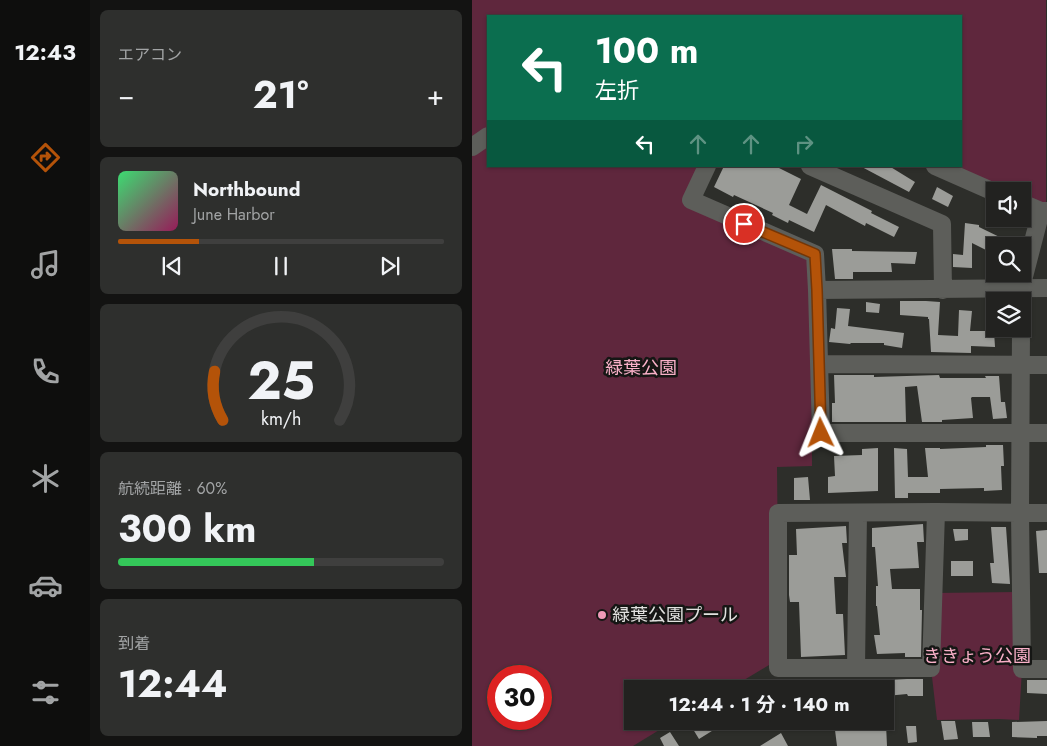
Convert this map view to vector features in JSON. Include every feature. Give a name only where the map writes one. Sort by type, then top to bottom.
[{"type":"street","points":[[472,148],[487,137]]},
{"type":"street","points":[[707,167],[691,200],[815,254],[821,433],[1046,433]]},
{"type":"street","points":[[812,167],[942,224],[943,290]]},
{"type":"street","points":[[937,167],[986,188]]},
{"type":"street","points":[[1022,292],[1044,211],[1031,206]]},
{"type":"street","points":[[1031,292],[1046,288]]},
{"type":"street","points":[[817,290],[943,290],[986,293]]},
{"type":"street","points":[[1021,337],[1020,513],[1022,669],[1046,669]]},
{"type":"street","points":[[819,364],[1046,365]]},
{"type":"street","points":[[936,512],[931,668],[778,668],[778,513],[936,512],[1046,513]]},
{"type":"street","points":[[856,668],[858,513]]},
{"type":"green space","name":"緑葉公園","points":[[472,0],[1046,0],[1046,211],[1031,206],[1031,182],[986,182],[986,188],[937,167],[962,167],[962,15],[487,15],[487,167],[702,167],[687,201],[811,262],[812,466],[777,467],[779,659],[744,680],[624,680],[624,730],[659,730],[633,746],[472,746]]},
{"type":"green space","name":"ききょう公園","points":[[1022,592],[1022,669],[1019,720],[937,720],[931,668],[934,593]]},
{"type":"building","points":[[724,167],[777,167],[801,179],[789,205],[807,214],[821,185],[899,227],[894,237],[866,223],[865,226],[826,205],[814,232],[789,220],[788,223],[772,215],[773,213],[714,187]]},
{"type":"building","points":[[862,167],[891,167],[915,182],[909,192]]},
{"type":"building","points":[[937,187],[953,196],[948,207],[932,199]]},
{"type":"building","points":[[965,223],[979,225],[979,227],[1000,237],[986,237],[986,250],[972,243],[972,268],[953,267],[953,254],[963,255]]},
{"type":"building","points":[[832,249],[917,252],[915,264],[891,263],[892,272],[853,272],[853,279],[835,279]]},
{"type":"building","points":[[900,301],[940,302],[938,335],[958,336],[959,310],[972,311],[970,331],[986,331],[986,337],[994,337],[995,347],[971,346],[971,353],[931,352],[928,317],[900,315]]},
{"type":"building","points":[[866,302],[880,304],[879,313],[866,312]]},
{"type":"building","points":[[837,308],[850,309],[848,326],[904,333],[902,348],[884,345],[884,343],[850,344],[829,342],[831,328],[835,329]]},
{"type":"building","points":[[834,375],[874,375],[874,377],[939,375],[940,378],[986,378],[985,376],[999,376],[1001,402],[1005,402],[1007,418],[993,419],[990,397],[972,397],[973,418],[942,420],[942,422],[922,422],[917,386],[905,387],[906,422],[832,422],[832,403],[835,403]]},
{"type":"building","points":[[986,445],[1003,445],[1004,466],[1001,466],[1002,490],[984,491],[984,488],[940,489],[940,493],[908,493],[908,498],[895,498],[894,448],[907,449],[908,477],[928,477],[925,448],[986,447]]},
{"type":"building","points":[[878,448],[878,491],[828,493],[828,477],[835,476],[834,456],[862,455],[862,449]]},
{"type":"building","points":[[808,477],[810,500],[794,500],[794,478]]},
{"type":"building","points":[[923,524],[924,542],[917,542],[919,568],[890,569],[892,589],[920,589],[920,610],[922,610],[921,657],[905,657],[905,653],[877,654],[874,635],[880,635],[876,606],[876,586],[878,586],[875,547],[872,547],[872,528]]},
{"type":"building","points":[[846,526],[847,543],[842,543],[846,577],[834,577],[836,614],[843,614],[845,655],[801,657],[799,602],[790,602],[789,595],[789,555],[797,555],[796,529]]},
{"type":"building","points":[[991,527],[1006,527],[1010,584],[992,583],[990,563],[994,563]]},
{"type":"building","points":[[953,529],[968,529],[968,540],[955,541]]},
{"type":"building","points":[[1047,530],[1047,573],[1039,573],[1036,531]]},
{"type":"building","points":[[951,561],[973,561],[973,576],[951,576]]},
{"type":"building","points":[[923,679],[923,696],[908,696],[907,694],[894,695],[894,680],[886,680]]},
{"type":"building","points":[[1027,680],[1047,680],[1047,694],[1027,693]]},
{"type":"building","points":[[941,721],[955,721],[958,739],[944,740]]},
{"type":"building","points":[[1047,721],[1047,736],[1037,736],[1037,738],[1012,737],[1012,722]]},
{"type":"building","points":[[972,722],[988,722],[990,737],[973,737]]},
{"type":"building","points":[[906,726],[916,726],[917,742],[908,743]]},
{"type":"building","points":[[694,730],[714,730],[699,739]]},
{"type":"building","points":[[835,730],[886,730],[887,746],[837,746]]},
{"type":"building","points":[[670,732],[679,746],[664,746],[660,738]]},
{"type":"building","points":[[781,733],[788,746],[760,746]]},
{"type":"place","name":"緑葉公園プール","points":[[602,615]]},
{"type":"route","points":[[744,224],[815,254],[821,433]]}]
